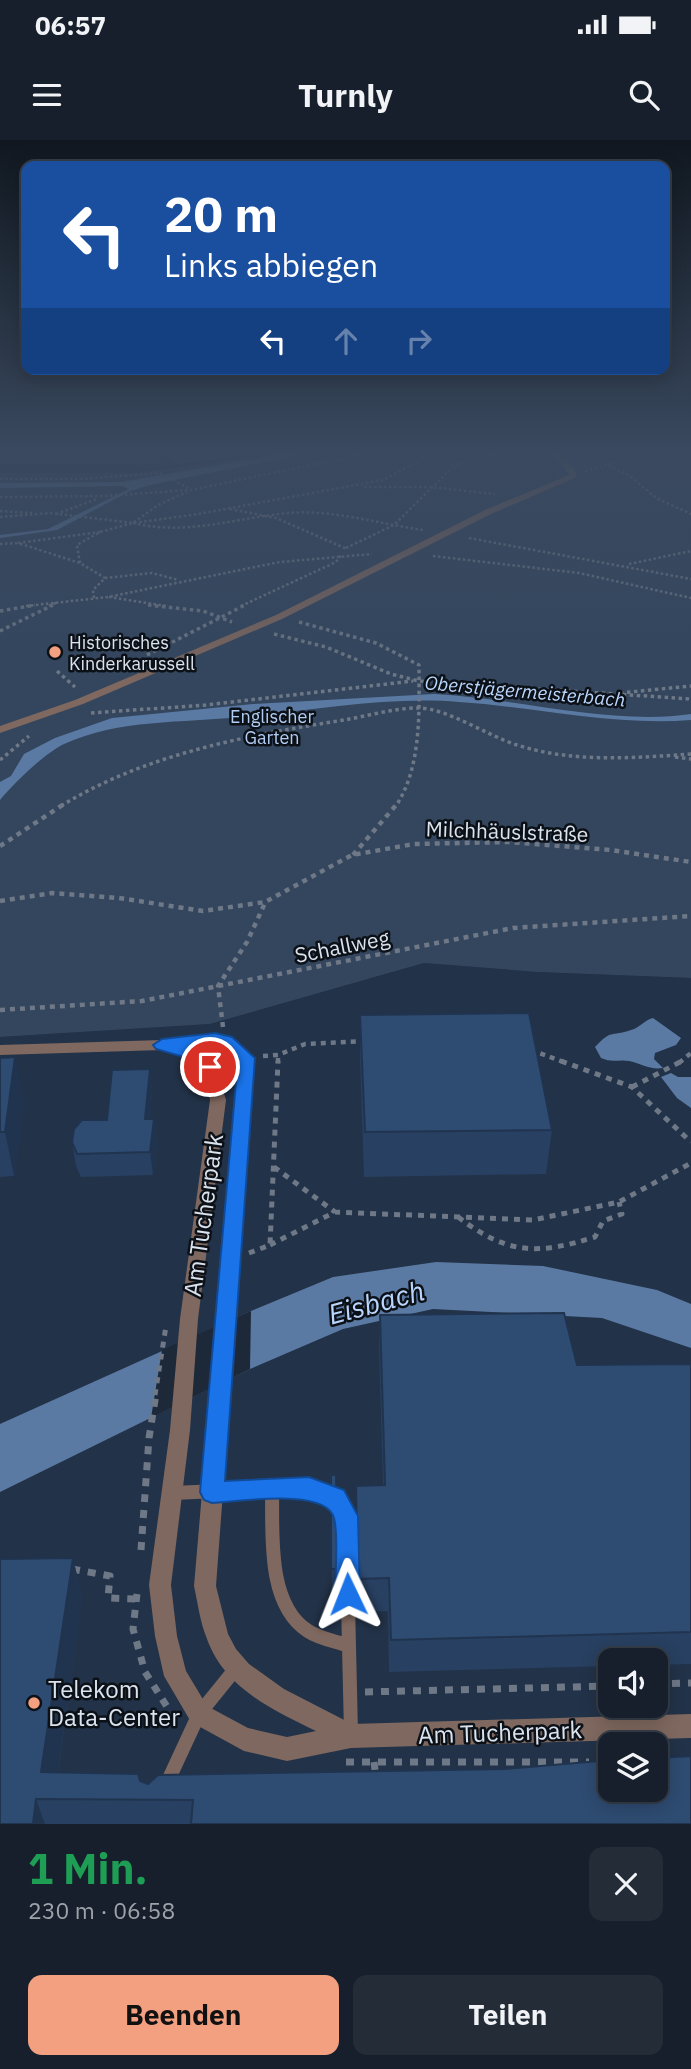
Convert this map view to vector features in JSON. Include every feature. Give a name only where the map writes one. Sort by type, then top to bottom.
[{"type":"street","points":[[0,730],[79,702],[279,617],[455,531]]},
{"type":"street","points":[[0,1050],[162,1045],[215,1038]]},
{"type":"street","name":"Am Tucherpark","points":[[215,1038],[226,1041],[247,1058],[205,1586],[219,1640],[237,1667],[262,1690],[351,1736]]},
{"type":"street","name":"Am Tucherpark","points":[[162,1045],[193,1054],[210,1067],[218,1100],[189,1319],[180,1430],[160,1585],[166,1636],[176,1676],[200,1714],[244,1739],[288,1749],[351,1736],[691,1726]]},
{"type":"lane","points":[[171,1493],[309,1487],[335,1498],[346,1516],[351,1736]]},
{"type":"lane","points":[[272,1489],[276,1579],[289,1607],[305,1630],[349,1646]]},
{"type":"lane","points":[[160,1799],[200,1714],[237,1667]]},
{"type":"path","points":[[0,544],[105,531]]},
{"type":"path","points":[[305,531],[356,554]]},
{"type":"path","points":[[346,548],[382,531]]},
{"type":"path","points":[[80,563],[77,545],[100,532]]},
{"type":"path","points":[[18,543],[80,563],[105,578],[152,573],[179,580]]},
{"type":"path","points":[[625,565],[691,551]]},
{"type":"path","points":[[136,660],[210,621],[336,562],[342,555]]},
{"type":"path","points":[[94,598],[93,590],[105,578]]},
{"type":"path","points":[[0,631],[62,600]]},
{"type":"path","points":[[279,617],[353,634],[397,650],[419,665],[418,706],[409,781],[368,841],[352,855]]},
{"type":"path","points":[[57,671],[73,687],[84,683]]},
{"type":"path","points":[[81,714],[206,705],[419,681],[691,699]]},
{"type":"path","points":[[609,695],[691,686]]},
{"type":"path","points":[[0,846],[98,785],[163,761],[280,729],[418,706],[521,747],[609,760],[668,755],[691,756]]},
{"type":"path","points":[[0,760],[37,730]]},
{"type":"path","name":"Milchhäuslstraße","points":[[0,901],[52,893],[119,898],[203,911],[265,902],[352,855],[414,844],[509,842],[611,850],[691,862]]},
{"type":"path","points":[[215,1038],[224,1025],[218,986],[247,942],[265,902]]},
{"type":"path","name":"Schallweg","points":[[0,1010],[142,1001],[513,928],[691,916]]},
{"type":"path","points":[[270,1245],[278,1055],[305,1044],[372,1040]]},
{"type":"path","points":[[522,1047],[632,1087],[691,1142]]},
{"type":"path","points":[[632,1087],[681,1062],[691,1053]]},
{"type":"path","points":[[230,1255],[242,1255],[270,1245],[335,1212],[533,1220],[619,1202],[691,1163]]},
{"type":"path","points":[[273,1167],[335,1212]]},
{"type":"path","points":[[457,1216],[486,1240],[510,1249],[537,1250],[572,1245],[595,1237],[603,1221],[622,1214],[619,1202]]},
{"type":"path","points":[[149,1438],[168,1314]]},
{"type":"path","points":[[63,1568],[110,1576],[108,1598],[137,1599]]},
{"type":"path","points":[[668,1684],[691,1684]]},
{"type":"path","points":[[350,1693],[598,1686]]},
{"type":"shaded area","points":[[424,963],[537,972],[691,978],[691,1824],[0,1824],[0,1037],[210,1024]]},
{"type":"green space","name":"Englischer Garten","points":[[0,531],[691,531],[691,978],[537,972],[424,963],[210,1024],[0,1037]]},
{"type":"water","points":[[35,531],[53,531],[0,538],[0,535]]},
{"type":"water","points":[[434,694],[597,714],[661,717],[691,714],[691,720],[632,720],[488,704],[405,701],[151,723],[107,730],[64,744],[30,769],[0,800],[0,782],[11,776],[24,754],[55,738],[112,718],[253,704]]},
{"type":"water","points":[[653,1018],[681,1038],[676,1045],[655,1053],[654,1059],[663,1068],[601,1058],[595,1047],[605,1038],[634,1029]]},
{"type":"water","points":[[671,1073],[678,1077],[691,1077],[691,1108],[677,1098],[661,1077]]},
{"type":"water","name":"Eisbach","points":[[436,1262],[543,1266],[657,1290],[691,1304],[691,1348],[602,1318],[433,1309],[343,1329],[250,1369],[0,1492],[0,1424],[333,1277]]},
{"type":"pier","points":[[251,1311],[250,1369],[151,1418],[162,1350]]},
{"type":"building","points":[[529,1013],[552,1130],[365,1132],[360,1015]]},
{"type":"building","points":[[15,1057],[5,1132],[0,1132],[0,1058]]},
{"type":"building","points":[[150,1069],[145,1119],[154,1119],[150,1152],[77,1154],[72,1142],[74,1129],[82,1120],[107,1120],[112,1070]]},
{"type":"building","points":[[564,1313],[577,1365],[691,1364],[691,1632],[391,1640],[389,1578],[358,1579],[356,1486],[385,1485],[380,1315]]},
{"type":"building","points":[[331,1475],[336,1475],[338,1569],[331,1569]]},
{"type":"building","points":[[73,1558],[41,1772],[138,1774],[140,1781],[148,1784],[158,1775],[505,1769],[598,1761],[598,1802],[668,1802],[668,1757],[691,1756],[691,1824],[191,1824],[193,1800],[36,1799],[33,1824],[0,1824],[0,1559]]},
{"type":"place","name":"Historisches Kinderkarussell","points":[[55,652]]},
{"type":"place","name":"Telekom Data-Center","points":[[34,1703]]},
{"type":"route","points":[[210,1067],[193,1054],[162,1045],[215,1038],[226,1041],[247,1058],[212,1492],[309,1487],[335,1498],[346,1516],[348,1594]]},
{"type":"water label","name":"Oberstjägermeisterbach","points":[[525,691]]}]
